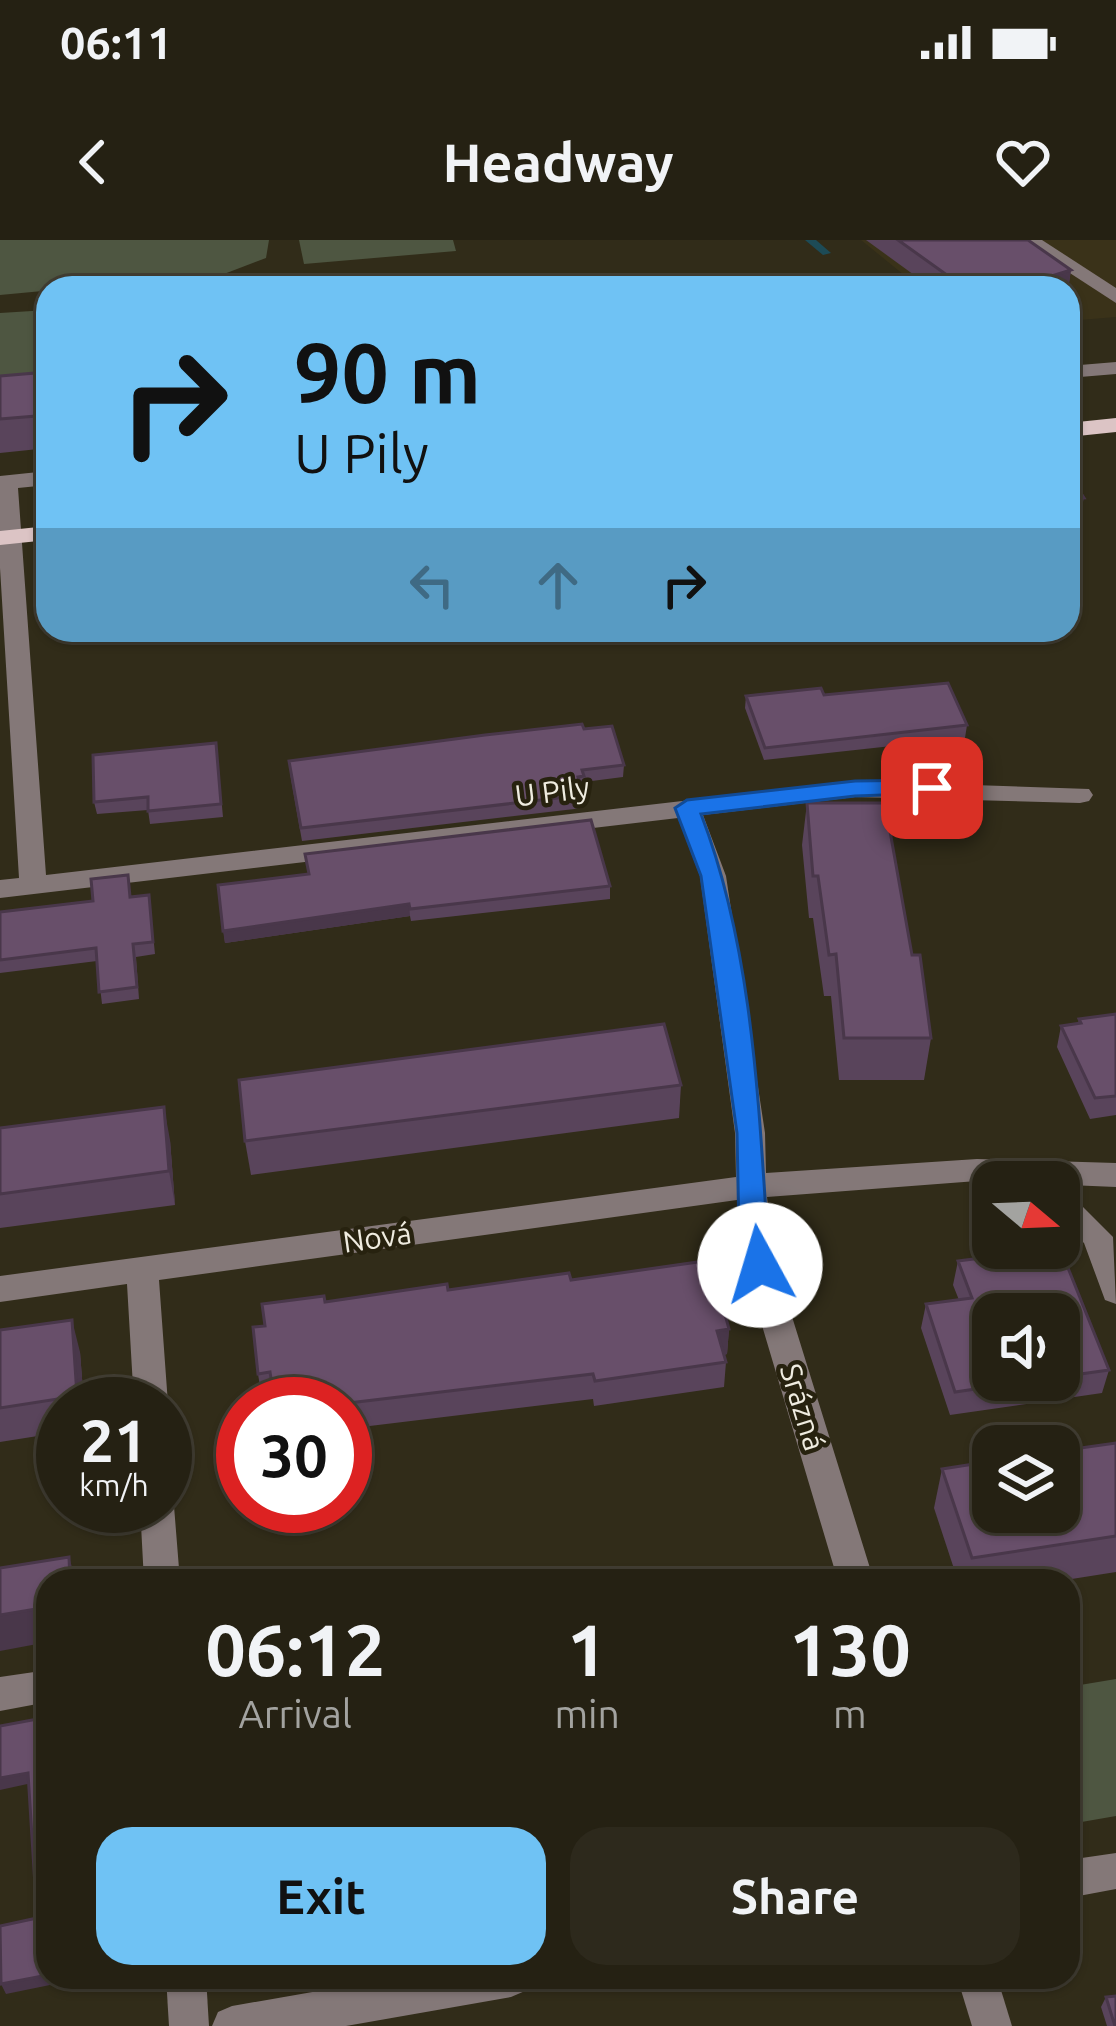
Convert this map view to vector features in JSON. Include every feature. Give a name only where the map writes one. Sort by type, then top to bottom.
[{"type":"main road","points":[[1080,429],[1114,428]]},
{"type":"main road","points":[[4,538],[36,534]]},
{"type":"street","points":[[1029,240],[1116,297]]},
{"type":"street","points":[[1080,371],[1116,368]]},
{"type":"street","points":[[33,885],[3,483],[36,479]]},
{"type":"street","name":"U Pily","points":[[0,889],[855,789],[1080,795]]},
{"type":"street","name":"Srázná","points":[[687,808],[713,876],[750,1133],[753,1234],[852,1569]]},
{"type":"street","name":"Nová","points":[[1080,1175],[1116,1175]]},
{"type":"street","name":"Nová","points":[[0,1288],[753,1186],[972,1177]]},
{"type":"street","points":[[1080,1221],[1097,1237],[1116,1291]]},
{"type":"street","points":[[142,1269],[149,1377]]},
{"type":"street","points":[[159,1533],[161,1569]]},
{"type":"street","points":[[0,1694],[36,1688]]},
{"type":"street","points":[[1080,1877],[1116,1871]]},
{"type":"street","points":[[187,1989],[189,2026]]},
{"type":"street","points":[[232,2026],[443,1989]]},
{"type":"street","points":[[981,1989],[992,2026]]},
{"type":"shaded area","points":[[861,240],[1116,240],[1116,317],[1080,320],[1080,276],[905,276]]},
{"type":"green space","points":[[0,240],[269,240],[266,258],[224,274],[36,276],[36,292],[0,295]]},
{"type":"green space","points":[[299,240],[453,240],[456,251],[304,264]]},
{"type":"green space","points":[[36,311],[36,388],[0,392],[0,313]]},
{"type":"green space","points":[[1116,1679],[1116,1816],[1080,1822],[1080,1685]]},
{"type":"building","points":[[898,240],[1028,240],[1071,270],[1052,276],[948,276]]},
{"type":"building","points":[[36,373],[36,416],[0,419],[0,376]]},
{"type":"building","points":[[948,683],[967,725],[765,748],[746,696],[821,688],[824,695]]},
{"type":"building","points":[[582,724],[584,729],[612,726],[624,765],[582,770],[584,776],[578,777],[584,795],[301,828],[289,761]]},
{"type":"building","points":[[216,743],[221,804],[148,811],[148,797],[94,802],[93,755]]},
{"type":"building","points":[[807,803],[885,803],[912,955],[920,955],[931,1038],[844,1038],[836,954],[829,955],[818,876],[813,876]]},
{"type":"building","points":[[591,820],[610,886],[410,909],[409,904],[223,931],[218,885],[309,874],[305,854]]},
{"type":"building","points":[[128,875],[130,897],[149,895],[153,942],[133,944],[137,987],[99,992],[96,948],[0,960],[0,912],[93,901],[91,879]]},
{"type":"building","points":[[1116,1014],[1116,1096],[1095,1098],[1061,1026]]},
{"type":"building","points":[[664,1024],[681,1085],[245,1141],[239,1080]]},
{"type":"building","points":[[164,1107],[169,1171],[0,1194],[0,1128]]},
{"type":"building","points":[[972,1259],[972,1269],[1068,1269],[1078,1293],[972,1293],[972,1298],[958,1261]]},
{"type":"building","points":[[698,1262],[704,1282],[716,1281],[729,1329],[717,1331],[726,1362],[595,1381],[593,1374],[372,1400],[372,1377],[258,1374],[253,1327],[265,1326],[262,1304],[324,1296],[325,1302],[447,1284],[448,1290],[569,1273],[571,1280]]},
{"type":"building","points":[[972,1298],[972,1389],[955,1392],[926,1304]]},
{"type":"building","points":[[1080,1298],[1109,1370],[1080,1374]]},
{"type":"building","points":[[72,1320],[76,1377],[36,1377],[36,1402],[0,1408],[0,1330]]},
{"type":"building","points":[[1116,1443],[1116,1536],[972,1558],[942,1469],[972,1464],[972,1533],[1080,1533],[1080,1448]]},
{"type":"building","points":[[69,1557],[70,1569],[36,1569],[36,1609],[0,1615],[0,1568]]},
{"type":"building","points":[[36,1719],[36,1902],[28,1773],[0,1778],[0,1726]]},
{"type":"building","points":[[36,1918],[36,1977],[1,1984],[0,1926]]},
{"type":"building","points":[[1116,1996],[1116,2026],[1115,2026],[1106,1997]]},
{"type":"waterway","points":[[810,240],[826,253]]},
{"type":"route","points":[[760,1265],[753,1234],[750,1133],[713,876],[687,808],[855,789],[932,788]]}]
